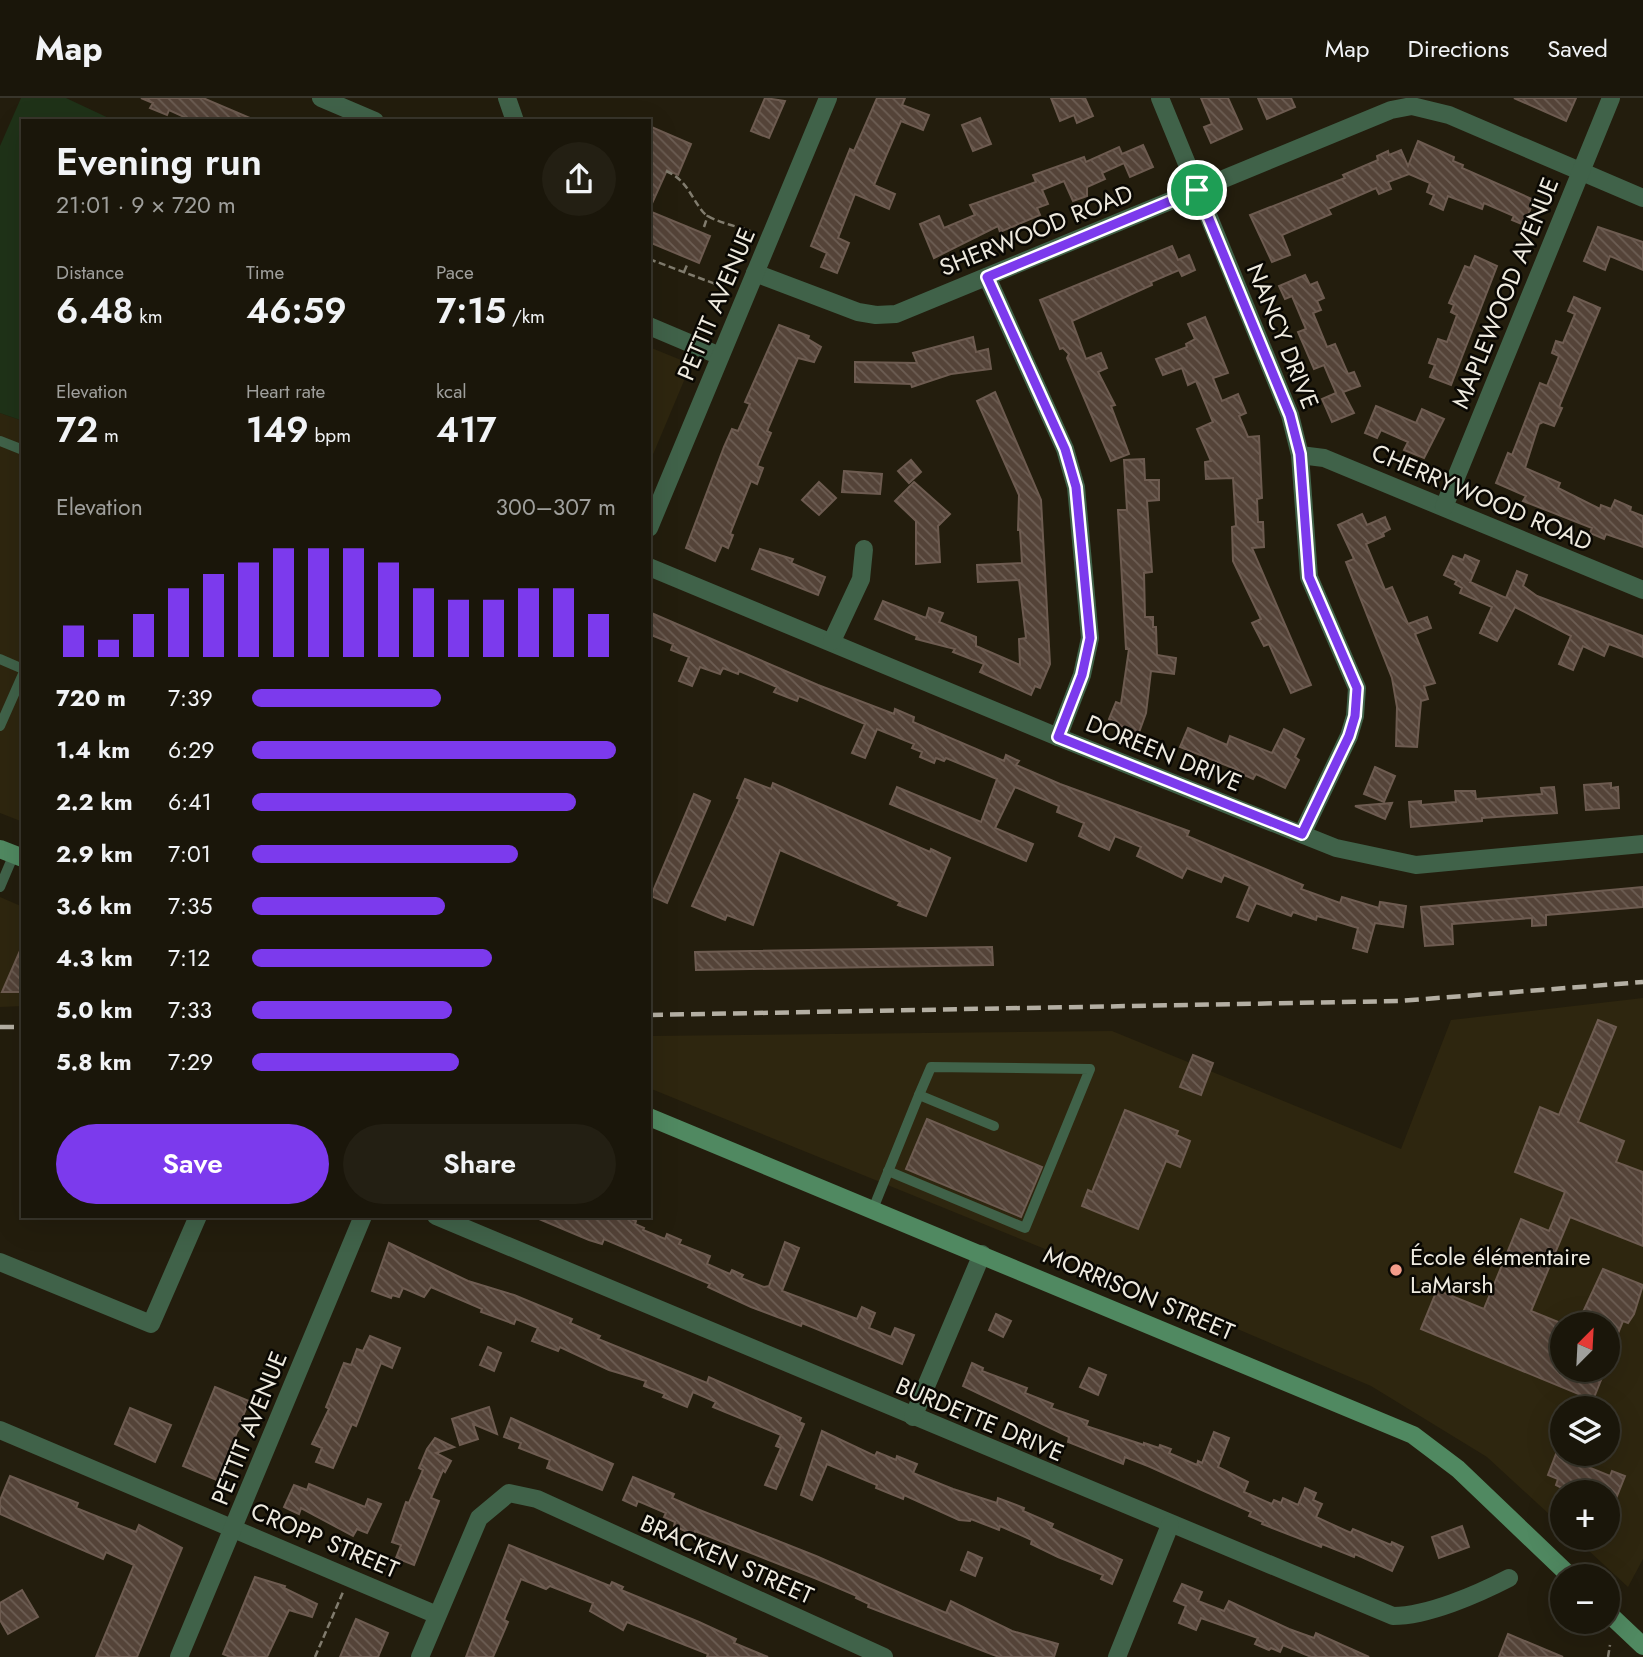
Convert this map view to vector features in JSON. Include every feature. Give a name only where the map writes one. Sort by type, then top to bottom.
[{"type":"street","points":[[321,98],[370,119]]},
{"type":"street","points":[[507,98],[514,119]]},
{"type":"street","name":"PETTIT AVENUE","points":[[651,523],[828,98]]},
{"type":"street","name":"NANCY DRIVE","points":[[1160,98],[1290,415],[1300,454],[1309,577],[1357,688],[1355,716],[1349,736],[1302,834]]},
{"type":"street","name":"MAPLEWOOD AVENUE","points":[[1444,507],[1612,98]]},
{"type":"street","name":"SHERWOOD ROAD","points":[[755,273],[858,312],[896,314],[1391,110],[1412,106],[1448,115],[1643,198]]},
{"type":"street","points":[[987,277],[1065,449],[1076,487],[1090,638],[1082,675],[1058,737]]},
{"type":"street","points":[[651,327],[720,356]]},
{"type":"street","name":"CHERRYWOOD ROAD","points":[[1300,454],[1324,458],[1643,590]]},
{"type":"street","points":[[832,641],[861,579],[864,549]]},
{"type":"street","name":"DOREEN DRIVE","points":[[651,568],[1058,737],[1336,848],[1416,865],[1643,844]]},
{"type":"street","name":"MORRISON STREET","points":[[651,1118],[1413,1435],[1458,1469],[1557,1564]]},
{"type":"street","points":[[0,1262],[151,1324],[197,1218]]},
{"type":"street","name":"PETTIT AVENUE","points":[[180,1657],[362,1218]]},
{"type":"street","name":"BURDETTE DRIVE","points":[[441,1218],[1393,1616],[1408,1616],[1486,1590],[1508,1578]]},
{"type":"street","points":[[912,1417],[982,1254]]},
{"type":"street","name":"CROPP STREET","points":[[0,1430],[437,1615]]},
{"type":"street","name":"BRACKEN STREET","points":[[437,1615],[479,1518],[509,1493],[550,1505],[884,1657]]},
{"type":"street","points":[[1117,1657],[1170,1525]]},
{"type":"street","points":[[420,1657],[437,1615]]},
{"type":"street","points":[[1620,1625],[1639,1644]]},
{"type":"lane","points":[[0,441],[21,449]]},
{"type":"lane","points":[[0,659],[21,667]]},
{"type":"lane","points":[[0,726],[21,679]]},
{"type":"lane","points":[[0,887],[12,854]]},
{"type":"lane","points":[[873,1209],[888,1171],[931,1067],[1090,1069],[1025,1228],[888,1171]]},
{"type":"lane","points":[[919,1096],[994,1126]]},
{"type":"path","points":[[666,171],[677,176],[708,215],[750,231]]},
{"type":"path","points":[[704,227],[708,215]]},
{"type":"path","points":[[651,261],[726,288]]},
{"type":"path","points":[[684,272],[687,265]]},
{"type":"path","points":[[315,1657],[350,1576]]},
{"type":"path","points":[[1608,1657],[1610,1645]]},
{"type":"shaded area","points":[[651,348],[691,364],[651,459]]},
{"type":"shaded area","points":[[0,413],[21,420],[21,821],[0,813]]},
{"type":"shaded area","points":[[0,897],[21,906],[21,1006],[0,1007]]},
{"type":"shaded area","points":[[1643,998],[1643,1559],[1628,1587],[1620,1580],[1620,1564],[1603,1564],[1588,1550],[1620,1550],[1620,1480],[1550,1480],[1550,1515],[1487,1457],[1371,1386],[1141,1288],[651,1089],[651,1036],[1112,1031],[1401,1149],[1451,1020]]},
{"type":"green space","points":[[21,98],[66,98],[111,119],[21,119],[21,420],[0,413],[0,146]]},
{"type":"building","points":[[141,98],[203,98],[252,119],[189,119],[169,110],[167,115],[150,108],[153,103]]},
{"type":"building","points":[[765,98],[785,101],[769,138],[751,131]]},
{"type":"building","points":[[877,98],[905,98],[902,105],[929,115],[923,130],[901,121],[886,156],[874,185],[895,194],[889,209],[855,194],[838,238],[849,243],[837,273],[821,267],[827,253],[811,246],[850,149],[854,151]]},
{"type":"building","points":[[1051,98],[1085,98],[1093,116],[1077,123],[1074,115],[1060,121]]},
{"type":"building","points":[[1201,98],[1228,98],[1242,129],[1211,143],[1204,127],[1212,124]]},
{"type":"building","points":[[1258,98],[1291,98],[1295,107],[1267,119]]},
{"type":"building","points":[[1514,98],[1576,98],[1566,121]]},
{"type":"building","points":[[980,118],[991,144],[973,151],[962,125]]},
{"type":"building","points":[[651,127],[691,144],[678,175],[667,170],[651,206]]},
{"type":"building","points":[[1418,141],[1454,157],[1453,161],[1463,165],[1462,168],[1534,200],[1524,225],[1512,220],[1514,216],[1484,203],[1482,209],[1448,196],[1443,210],[1430,204],[1434,195],[1427,192],[1430,183],[1409,174],[1388,182],[1391,189],[1379,194],[1376,188],[1328,209],[1331,214],[1282,235],[1290,255],[1272,262],[1250,215],[1345,178],[1343,175],[1378,160],[1377,156],[1388,151],[1389,155],[1401,150],[1408,166]]},
{"type":"building","points":[[1143,145],[1153,167],[1130,177],[1124,163],[1102,173],[1105,179],[1087,187],[1087,196],[1073,201],[1064,181],[1042,190],[1048,204],[1037,208],[1040,215],[1000,232],[998,226],[934,258],[920,224],[939,216],[944,228],[975,215],[970,205],[1036,182],[1033,175],[1084,157],[1086,162],[1119,147],[1122,154]]},
{"type":"building","points":[[651,212],[710,236],[699,263],[651,243]]},
{"type":"building","points":[[1598,227],[1643,242],[1643,270],[1610,256],[1605,270],[1584,261]]},
{"type":"building","points":[[1172,246],[1178,260],[1189,255],[1195,270],[1182,276],[1179,270],[1072,321],[1086,359],[1101,353],[1107,368],[1098,372],[1115,405],[1111,406],[1129,454],[1111,461],[1067,358],[1069,354],[1063,348],[1060,349],[1040,300]]},
{"type":"building","points":[[1475,256],[1497,266],[1451,385],[1430,377],[1435,365],[1429,363],[1438,339],[1447,342],[1457,315],[1451,312],[1454,305],[1449,303],[1465,266],[1470,268]]},
{"type":"building","points":[[1305,275],[1310,285],[1317,282],[1324,298],[1317,301],[1321,310],[1313,313],[1327,347],[1335,344],[1348,374],[1354,372],[1360,386],[1343,392],[1354,413],[1332,422],[1322,399],[1336,393],[1324,365],[1314,369],[1298,332],[1306,329],[1292,296],[1285,299],[1279,286]]},
{"type":"building","points":[[1574,297],[1600,308],[1559,407],[1562,408],[1554,426],[1543,422],[1539,424],[1525,468],[1560,483],[1558,488],[1600,509],[1601,505],[1611,509],[1615,500],[1631,507],[1630,511],[1643,516],[1643,547],[1606,534],[1604,539],[1590,533],[1592,528],[1523,501],[1526,496],[1496,483],[1508,453],[1512,455],[1540,383],[1547,386],[1559,356],[1552,353],[1556,341],[1563,343],[1575,314],[1568,311]]},
{"type":"building","points":[[1205,317],[1228,373],[1213,378],[1222,401],[1238,394],[1246,413],[1239,416],[1248,437],[1259,436],[1262,498],[1257,499],[1258,522],[1263,522],[1264,547],[1252,548],[1311,685],[1291,693],[1269,644],[1264,646],[1252,623],[1261,619],[1233,561],[1232,527],[1236,526],[1233,478],[1206,479],[1205,462],[1211,461],[1197,429],[1213,422],[1196,381],[1188,385],[1182,368],[1163,375],[1156,359],[1187,347],[1186,344],[1195,339],[1188,324]]},
{"type":"building","points":[[779,325],[809,336],[808,339],[821,347],[814,362],[798,358],[767,431],[771,433],[757,466],[763,468],[757,484],[751,481],[730,534],[733,535],[728,548],[722,545],[715,561],[686,548],[724,447],[732,429],[738,431],[750,404],[745,402]]},
{"type":"building","points":[[973,337],[976,352],[988,349],[991,369],[951,374],[912,387],[911,384],[855,382],[855,362],[917,363],[913,353]]},
{"type":"building","points":[[995,392],[1041,500],[1050,664],[1040,688],[1035,686],[1031,695],[980,672],[984,664],[953,652],[955,649],[916,639],[917,636],[875,619],[883,601],[926,618],[929,608],[943,613],[939,622],[976,637],[976,646],[1020,665],[1019,639],[1026,638],[1019,580],[978,582],[977,565],[1022,563],[1018,530],[1019,495],[977,401]]},
{"type":"building","points":[[1376,406],[1416,423],[1422,409],[1444,419],[1424,458],[1404,450],[1408,442],[1381,430],[1377,438],[1365,433]]},
{"type":"building","points":[[1144,459],[1145,480],[1159,480],[1159,500],[1147,501],[1152,572],[1144,573],[1145,617],[1153,617],[1157,655],[1176,658],[1174,674],[1151,671],[1146,713],[1138,735],[1109,719],[1116,702],[1121,704],[1129,649],[1126,649],[1118,510],[1127,510],[1124,460]]},
{"type":"building","points":[[911,460],[921,472],[909,483],[898,471]]},
{"type":"building","points":[[844,471],[882,474],[880,494],[842,492]]},
{"type":"building","points":[[819,482],[836,498],[819,515],[802,500]]},
{"type":"building","points":[[914,482],[950,514],[938,526],[940,562],[916,564],[916,521],[895,501]]},
{"type":"building","points":[[1362,514],[1367,525],[1385,517],[1390,529],[1383,533],[1384,536],[1366,544],[1385,590],[1392,587],[1408,624],[1427,617],[1431,628],[1415,634],[1435,683],[1424,686],[1428,699],[1421,701],[1417,747],[1396,746],[1397,707],[1392,678],[1346,562],[1354,559],[1338,525]]},
{"type":"building","points":[[760,549],[793,559],[791,563],[825,577],[818,595],[752,569]]},
{"type":"building","points":[[1465,555],[1479,561],[1470,582],[1506,598],[1517,571],[1527,575],[1523,586],[1537,596],[1643,636],[1643,657],[1609,644],[1604,656],[1583,646],[1573,670],[1559,664],[1571,636],[1515,607],[1497,641],[1480,633],[1492,607],[1460,593],[1462,588],[1455,584],[1457,581],[1444,575],[1453,556],[1463,560]]},
{"type":"building","points":[[651,613],[818,685],[894,714],[895,709],[914,717],[913,722],[1004,761],[1006,755],[1019,761],[1016,765],[1060,784],[1189,831],[1187,836],[1303,885],[1301,889],[1340,903],[1342,897],[1379,908],[1380,902],[1406,906],[1403,927],[1375,923],[1367,952],[1353,948],[1358,928],[1325,918],[1317,916],[1316,920],[1293,912],[1291,916],[1256,903],[1248,921],[1237,917],[1250,886],[1224,875],[1221,882],[1187,868],[1182,878],[1137,856],[1141,847],[1115,836],[1109,850],[1079,836],[1084,823],[1057,812],[1059,806],[1015,787],[995,828],[1033,844],[1026,861],[890,804],[897,787],[981,822],[997,779],[946,758],[944,761],[936,758],[934,763],[920,757],[922,752],[912,748],[914,744],[877,729],[865,758],[852,753],[865,724],[799,696],[797,701],[774,692],[777,687],[739,671],[738,674],[723,668],[720,674],[700,667],[692,686],[679,681],[689,657],[671,650],[673,644],[651,635]]},
{"type":"building","points":[[1188,728],[1227,745],[1230,736],[1272,753],[1284,729],[1304,739],[1295,757],[1299,760],[1285,788],[1256,774],[1253,779],[1242,774],[1243,772],[1180,747]]},
{"type":"building","points":[[1375,767],[1395,776],[1384,802],[1364,794]]},
{"type":"building","points":[[745,779],[771,789],[773,783],[930,852],[931,849],[950,858],[926,916],[780,850],[753,925],[727,915],[725,920],[692,906],[740,799],[737,798]]},
{"type":"building","points":[[1611,783],[1611,788],[1618,787],[1619,808],[1586,810],[1584,785]]},
{"type":"building","points":[[1554,787],[1557,813],[1482,818],[1482,821],[1411,827],[1409,802],[1421,801],[1421,805],[1456,802],[1455,791],[1475,791],[1476,799],[1542,794],[1541,788]]},
{"type":"building","points":[[694,794],[710,801],[667,903],[651,896]]},
{"type":"building","points":[[1392,803],[1385,819],[1355,806]]},
{"type":"building","points":[[1643,887],[1643,907],[1546,915],[1546,925],[1532,926],[1532,918],[1452,924],[1453,944],[1425,946],[1421,907]]},
{"type":"building","points":[[992,947],[993,965],[696,970],[695,952]]},
{"type":"building","points":[[21,949],[21,992],[2,992]]},
{"type":"building","points":[[1598,1020],[1616,1027],[1578,1122],[1624,1141],[1616,1162],[1643,1172],[1643,1246],[1570,1217],[1531,1311],[1550,1319],[1550,1382],[1600,1382],[1595,1396],[1583,1396],[1421,1329],[1437,1290],[1484,1309],[1521,1219],[1549,1231],[1565,1192],[1515,1172],[1540,1107],[1559,1115]]},
{"type":"building","points":[[1193,1055],[1213,1063],[1201,1095],[1180,1087]]},
{"type":"building","points":[[1125,1110],[1178,1131],[1176,1135],[1190,1141],[1180,1167],[1166,1161],[1138,1229],[1082,1206],[1088,1190],[1092,1192]]},
{"type":"building","points":[[927,1119],[1042,1167],[1021,1217],[906,1169]]},
{"type":"building","points":[[537,1218],[629,1218],[636,1221],[635,1224],[644,1228],[643,1230],[665,1239],[667,1234],[681,1240],[679,1244],[710,1256],[707,1264],[730,1274],[732,1270],[743,1275],[741,1278],[764,1287],[769,1286],[785,1242],[799,1248],[782,1291],[857,1319],[862,1307],[875,1313],[869,1328],[891,1337],[895,1328],[914,1335],[902,1364],[802,1323],[801,1326],[751,1307],[708,1287],[710,1284],[604,1239],[602,1244]]},
{"type":"building","points":[[389,1243],[468,1281],[514,1295],[572,1319],[570,1323],[600,1336],[598,1339],[707,1383],[709,1377],[801,1418],[799,1422],[804,1424],[776,1489],[765,1485],[781,1448],[776,1446],[781,1435],[713,1407],[716,1402],[693,1392],[687,1407],[644,1386],[646,1381],[609,1370],[560,1347],[558,1351],[532,1341],[538,1328],[516,1319],[514,1324],[481,1312],[482,1309],[431,1287],[424,1297],[403,1288],[399,1297],[392,1295],[391,1298],[372,1291]]},
{"type":"building","points":[[1603,1269],[1643,1285],[1634,1314],[1628,1323],[1623,1321],[1620,1328],[1620,1312],[1583,1312]]},
{"type":"building","points":[[996,1314],[1011,1321],[1003,1337],[989,1330]]},
{"type":"building","points":[[370,1336],[400,1348],[392,1368],[381,1363],[356,1426],[352,1424],[333,1468],[316,1462],[322,1448],[312,1444],[329,1409],[326,1407],[344,1363],[351,1365],[357,1349],[363,1351]]},
{"type":"building","points":[[488,1347],[501,1353],[494,1371],[480,1365]]},
{"type":"building","points":[[972,1363],[983,1368],[982,1371],[1027,1388],[1025,1393],[1053,1404],[1051,1408],[1088,1421],[1086,1426],[1144,1445],[1159,1448],[1160,1445],[1171,1449],[1169,1453],[1197,1465],[1198,1461],[1202,1463],[1214,1432],[1229,1438],[1218,1467],[1248,1482],[1244,1492],[1272,1504],[1274,1500],[1281,1503],[1283,1498],[1298,1505],[1305,1488],[1316,1493],[1313,1500],[1322,1504],[1316,1517],[1351,1533],[1353,1529],[1391,1545],[1392,1542],[1403,1547],[1392,1571],[1355,1554],[1354,1557],[1322,1544],[1321,1547],[1262,1524],[1263,1522],[1249,1516],[1251,1512],[1148,1466],[1125,1457],[1123,1464],[1068,1442],[1069,1437],[963,1386]]},
{"type":"building","points":[[1089,1368],[1106,1375],[1098,1395],[1080,1387]]},
{"type":"building","points":[[215,1387],[249,1401],[241,1421],[244,1422],[237,1432],[219,1481],[183,1466]]},
{"type":"building","points":[[489,1407],[497,1434],[473,1424],[478,1439],[460,1445],[452,1419]]},
{"type":"building","points":[[130,1408],[171,1425],[155,1462],[115,1444]]},
{"type":"building","points":[[511,1418],[613,1464],[602,1490],[547,1468],[550,1460],[519,1448],[521,1443],[504,1437]]},
{"type":"building","points":[[822,1431],[875,1456],[877,1452],[896,1460],[897,1456],[917,1464],[913,1473],[953,1489],[997,1503],[998,1498],[1024,1508],[1023,1511],[1053,1524],[1051,1528],[1122,1560],[1112,1584],[1101,1579],[1103,1575],[1058,1557],[1031,1544],[1032,1540],[1000,1526],[999,1530],[971,1519],[959,1520],[904,1495],[903,1499],[876,1488],[877,1485],[827,1464],[812,1500],[801,1495]]},
{"type":"building","points":[[435,1438],[454,1447],[436,1453],[451,1461],[445,1472],[443,1470],[431,1498],[439,1501],[414,1565],[396,1558],[401,1545],[392,1542],[406,1502],[409,1503],[423,1470],[419,1468]]},
{"type":"building","points":[[1551,1466],[1585,1466],[1610,1476],[1612,1471],[1625,1476],[1620,1488],[1620,1480],[1558,1480],[1548,1475]]},
{"type":"building","points":[[10,1476],[78,1503],[76,1508],[136,1532],[139,1525],[182,1548],[137,1657],[96,1657],[134,1565],[106,1552],[103,1559],[0,1514],[0,1500]]},
{"type":"building","points":[[633,1477],[674,1494],[672,1498],[697,1509],[816,1556],[946,1613],[951,1601],[1012,1631],[1058,1644],[1054,1657],[999,1657],[868,1607],[869,1604],[856,1598],[857,1596],[817,1579],[695,1531],[694,1535],[674,1526],[675,1522],[664,1517],[666,1513],[638,1501],[636,1506],[623,1500]]},
{"type":"building","points":[[309,1484],[365,1507],[368,1499],[381,1504],[367,1533],[357,1529],[353,1536],[301,1508],[299,1514],[284,1507],[294,1485],[307,1490]]},
{"type":"building","points":[[1462,1526],[1469,1547],[1439,1558],[1432,1537]]},
{"type":"building","points":[[509,1545],[610,1586],[612,1582],[623,1587],[621,1590],[699,1622],[736,1639],[734,1643],[768,1657],[707,1657],[708,1654],[627,1622],[623,1630],[590,1611],[593,1603],[550,1586],[546,1589],[521,1579],[504,1620],[508,1622],[493,1657],[466,1657]]},
{"type":"building","points":[[968,1552],[982,1558],[975,1576],[961,1570]]},
{"type":"building","points":[[255,1577],[285,1586],[284,1588],[317,1604],[312,1617],[289,1610],[267,1657],[230,1657],[223,1654]]},
{"type":"building","points":[[1182,1584],[1202,1592],[1198,1601],[1224,1611],[1229,1601],[1289,1629],[1314,1638],[1316,1633],[1369,1657],[1311,1657],[1283,1645],[1280,1652],[1271,1648],[1269,1650],[1255,1644],[1258,1638],[1201,1618],[1196,1630],[1179,1623],[1186,1606],[1174,1601]]},
{"type":"building","points":[[22,1590],[38,1617],[8,1634],[0,1620],[0,1603]]},
{"type":"building","points":[[356,1619],[388,1633],[378,1657],[340,1657]]},
{"type":"building","points":[[1508,1634],[1563,1657],[1499,1657]]},
{"type":"railway","points":[[651,1015],[1399,1001],[1643,982]]},
{"type":"railway","points":[[0,1027],[21,1027]]},
{"type":"place","name":"École élémentaire LaMarsh","points":[[1396,1270]]},
{"type":"route","points":[[1197,190],[1290,415],[1300,454],[1309,577],[1357,688],[1355,716],[1349,736],[1302,834],[1058,737],[1082,675],[1090,638],[1076,487],[1065,449],[987,277],[1197,190]]}]
